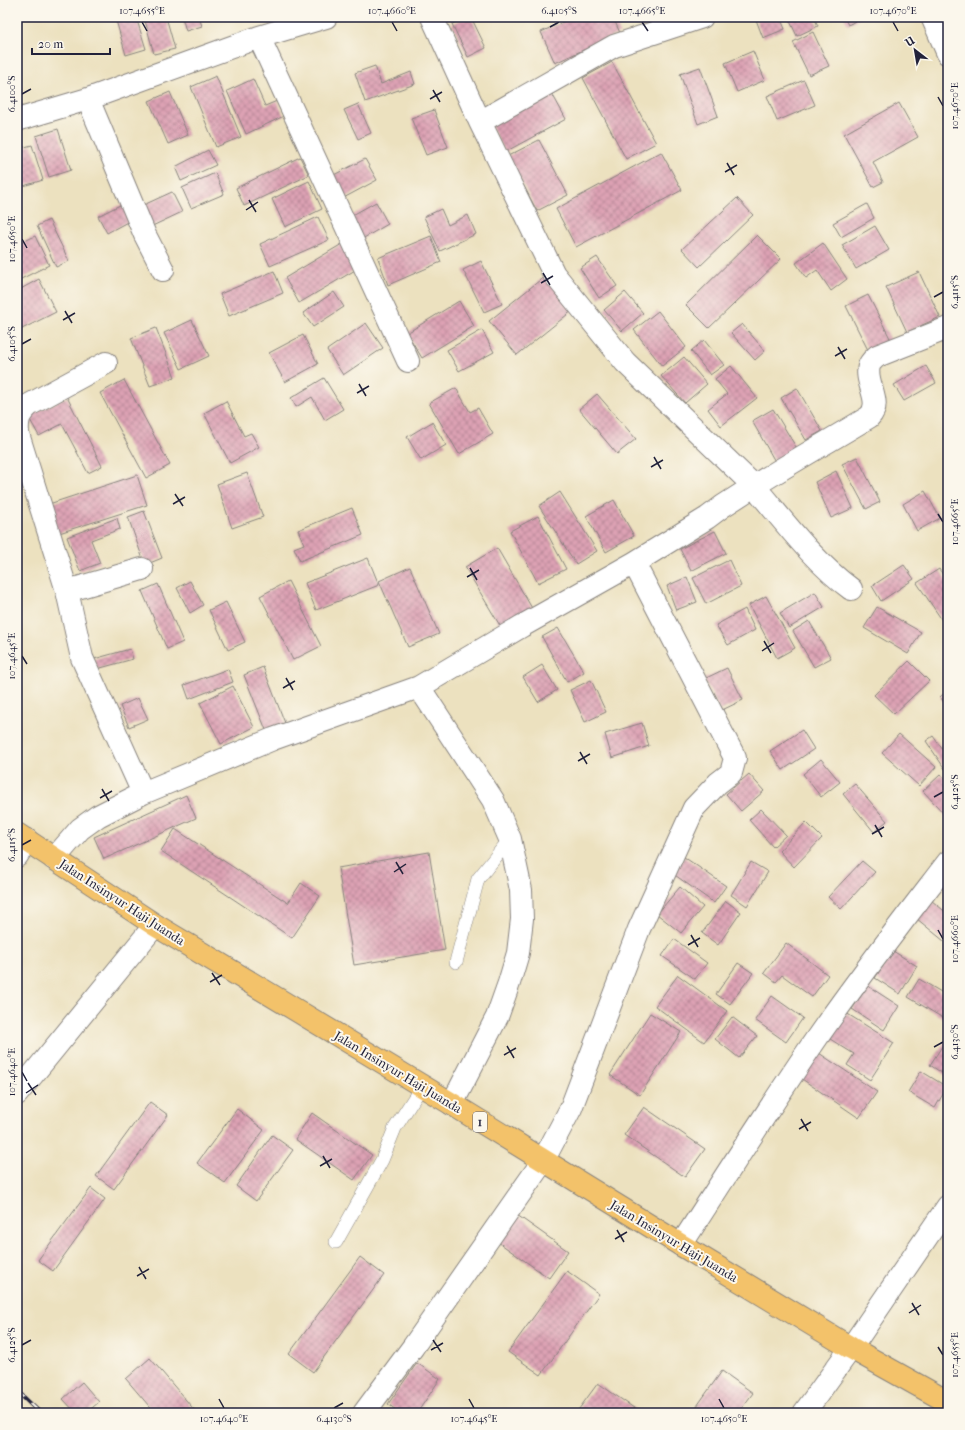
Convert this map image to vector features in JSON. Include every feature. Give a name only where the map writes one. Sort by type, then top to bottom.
[{"type":"highway","name":"Jalan Insinyur Haji Juanda","points":[[20,844],[54,859],[155,925],[452,1104],[681,1245],[851,1348],[948,1402]]},
{"type":"street","points":[[17,120],[88,99],[259,37],[326,17]]},
{"type":"street","points":[[432,17],[480,122],[554,274],[625,362],[754,486],[824,566],[835,577],[851,589]]},
{"type":"street","points":[[480,122],[614,46],[702,17]]},
{"type":"street","points":[[932,17],[948,54]]},
{"type":"street","points":[[259,37],[408,361]]},
{"type":"street","points":[[88,99],[135,214],[153,252],[164,270]]},
{"type":"street","points":[[54,859],[80,829],[98,816],[142,793],[273,739],[419,687],[522,626],[634,563],[707,518],[722,506],[795,460],[869,417],[873,413],[875,401],[868,375],[869,364],[877,356],[948,328]]},
{"type":"street","points":[[106,364],[29,405],[19,415],[17,424],[18,434],[67,591],[82,658],[142,793]]},
{"type":"street","points":[[364,1413],[417,1341],[543,1161],[571,1108],[639,929],[694,808],[718,783],[731,773],[735,758],[634,563]]},
{"type":"street","points":[[67,591],[142,569]]},
{"type":"street","points":[[419,687],[493,800],[510,839],[521,890],[522,919],[518,953],[497,1017],[452,1104]]},
{"type":"street","points":[[681,1245],[752,1134],[813,1044],[899,925],[948,862]]},
{"type":"street","points":[[17,1094],[155,925]]},
{"type":"street","points":[[804,1413],[851,1348],[948,1206]]},
{"type":"lane","points":[[456,962],[478,879],[510,839]]},
{"type":"lane","points":[[336,1242],[382,1160],[395,1128],[422,1086]]},
{"type":"building","points":[[115,17],[136,17],[146,49],[126,55]]},
{"type":"building","points":[[144,17],[166,17],[175,49],[154,54]]},
{"type":"building","points":[[182,17],[199,17],[202,26],[186,31]]},
{"type":"building","points":[[467,17],[471,17],[486,48],[468,57],[452,24]]},
{"type":"building","points":[[574,17],[613,17],[620,33],[555,63],[541,32]]},
{"type":"building","points":[[755,17],[780,17],[785,29],[763,38]]},
{"type":"building","points":[[788,17],[814,17],[818,26],[797,36]]},
{"type":"building","points":[[844,17],[860,17],[861,18],[848,25]]},
{"type":"building","points":[[813,32],[829,66],[809,75],[793,42]]},
{"type":"building","points":[[753,51],[765,80],[737,92],[725,63]]},
{"type":"building","points":[[612,62],[656,143],[626,159],[583,78]]},
{"type":"building","points":[[375,66],[381,84],[411,72],[415,84],[365,102],[355,73]]},
{"type":"building","points":[[700,67],[718,116],[698,124],[680,74]]},
{"type":"building","points":[[216,76],[241,137],[216,147],[191,87]]},
{"type":"building","points":[[253,79],[265,106],[277,101],[284,116],[246,134],[227,91]]},
{"type":"building","points":[[804,80],[815,105],[777,121],[767,96]]},
{"type":"building","points":[[550,90],[566,119],[505,152],[489,122]]},
{"type":"building","points":[[170,92],[188,135],[168,144],[149,101]]},
{"type":"building","points":[[899,103],[918,137],[873,162],[883,182],[873,187],[844,134]]},
{"type":"building","points":[[358,104],[371,133],[358,139],[344,110]]},
{"type":"building","points":[[434,110],[448,147],[426,155],[411,118]]},
{"type":"building","points":[[58,129],[71,170],[49,177],[36,136]]},
{"type":"building","points":[[539,140],[568,195],[537,211],[508,156]]},
{"type":"building","points":[[32,145],[43,180],[17,188],[17,149]]},
{"type":"building","points":[[208,150],[216,165],[181,181],[175,167]]},
{"type":"building","points":[[661,152],[682,190],[576,247],[556,209]]},
{"type":"building","points":[[300,157],[309,175],[244,206],[236,188]]},
{"type":"building","points":[[365,159],[377,180],[338,201],[326,179]]},
{"type":"building","points":[[215,173],[224,194],[191,208],[182,188]]},
{"type":"building","points":[[309,181],[322,209],[285,227],[272,199]]},
{"type":"building","points":[[172,192],[182,212],[146,229],[137,208]]},
{"type":"building","points":[[737,198],[753,215],[699,267],[682,249]]},
{"type":"building","points":[[376,202],[388,224],[362,239],[349,217]]},
{"type":"building","points":[[124,203],[133,219],[107,233],[98,216]]},
{"type":"building","points":[[867,204],[874,218],[841,237],[833,223]]},
{"type":"building","points":[[441,209],[448,225],[468,215],[476,234],[440,251],[424,217]]},
{"type":"building","points":[[318,217],[329,240],[270,266],[260,244]]},
{"type":"building","points":[[49,220],[69,261],[56,267],[37,226]]},
{"type":"building","points":[[875,226],[889,250],[856,269],[842,245]]},
{"type":"building","points":[[757,235],[781,259],[709,328],[686,305]]},
{"type":"building","points":[[35,236],[49,265],[17,281],[17,245]]},
{"type":"building","points":[[431,236],[441,262],[388,285],[378,258]]},
{"type":"building","points":[[823,243],[847,279],[831,291],[817,270],[806,278],[796,263]]},
{"type":"building","points":[[342,244],[357,269],[299,303],[285,278]]},
{"type":"building","points":[[597,257],[617,286],[599,298],[580,268]]},
{"type":"building","points":[[481,261],[502,304],[484,312],[463,270]]},
{"type":"building","points":[[274,271],[283,293],[229,316],[220,294]]},
{"type":"building","points":[[550,272],[578,306],[517,355],[489,321]]},
{"type":"building","points":[[919,272],[940,317],[907,332],[886,287]]},
{"type":"building","points":[[39,279],[56,312],[20,330],[17,323],[17,291]]},
{"type":"building","points":[[334,292],[344,307],[313,327],[303,313]]},
{"type":"building","points":[[625,292],[643,313],[622,331],[604,310]]},
{"type":"building","points":[[868,295],[893,344],[871,356],[846,306]]},
{"type":"building","points":[[459,301],[474,326],[422,358],[407,333]]},
{"type":"building","points":[[658,311],[686,347],[662,366],[634,330]]},
{"type":"building","points":[[192,320],[209,356],[181,369],[164,333]]},
{"type":"building","points":[[366,323],[383,348],[343,375],[327,350]]},
{"type":"building","points":[[742,324],[765,351],[755,360],[731,333]]},
{"type":"building","points":[[156,328],[175,377],[150,386],[131,338]]},
{"type":"building","points":[[482,330],[494,352],[459,371],[447,350]]},
{"type":"building","points":[[303,335],[318,364],[285,382],[269,353]]},
{"type":"building","points":[[704,340],[724,365],[710,375],[691,351]]},
{"type":"building","points":[[684,357],[707,384],[685,403],[661,376]]},
{"type":"building","points":[[731,366],[757,398],[721,426],[708,409],[727,394],[715,379]]},
{"type":"building","points":[[926,366],[936,383],[904,401],[894,385]]},
{"type":"building","points":[[324,378],[343,409],[325,420],[312,397],[296,407],[291,398]]},
{"type":"building","points":[[124,380],[170,465],[146,478],[100,393]]},
{"type":"building","points":[[456,388],[470,412],[478,408],[493,434],[459,454],[429,403]]},
{"type":"building","points":[[797,388],[822,431],[806,440],[781,398]]},
{"type":"building","points":[[597,394],[636,439],[617,454],[579,409]]},
{"type":"building","points":[[67,397],[102,466],[88,473],[62,424],[39,436],[28,416]]},
{"type":"building","points":[[226,401],[244,436],[251,433],[259,447],[230,463],[204,413]]},
{"type":"building","points":[[773,409],[799,452],[777,465],[752,421]]},
{"type":"building","points":[[432,422],[446,445],[421,460],[407,437]]},
{"type":"building","points":[[857,457],[880,502],[866,509],[842,464]]},
{"type":"building","points":[[836,471],[853,508],[831,518],[815,482]]},
{"type":"building","points":[[247,473],[263,517],[232,528],[217,484]]},
{"type":"building","points":[[137,475],[147,505],[56,534],[46,505]]},
{"type":"building","points":[[925,491],[940,518],[917,531],[903,504]]},
{"type":"building","points":[[560,492],[597,551],[576,564],[539,506]]},
{"type":"building","points":[[614,500],[634,536],[606,552],[586,516]]},
{"type":"building","points":[[352,508],[363,535],[300,561],[294,548],[304,544],[298,530]]},
{"type":"building","points":[[144,511],[162,558],[145,565],[128,517]]},
{"type":"building","points":[[538,516],[566,569],[538,583],[510,531]]},
{"type":"building","points":[[117,518],[120,529],[91,540],[100,563],[80,571],[67,537]]},
{"type":"building","points":[[715,531],[726,553],[691,571],[680,549]]},
{"type":"building","points":[[497,548],[533,610],[502,629],[465,567]]},
{"type":"building","points":[[368,558],[379,585],[316,610],[305,583]]},
{"type":"building","points":[[729,560],[741,586],[706,604],[693,578]]},
{"type":"building","points":[[904,565],[914,579],[881,601],[872,586]]},
{"type":"building","points":[[410,567],[439,634],[408,647],[379,581]]},
{"type":"building","points":[[939,569],[948,582],[948,629],[917,583]]},
{"type":"building","points":[[687,577],[697,602],[676,610],[667,586]]},
{"type":"building","points":[[190,581],[203,605],[190,613],[177,588]]},
{"type":"building","points":[[288,581],[321,646],[293,660],[260,596]]},
{"type":"building","points":[[158,584],[183,642],[167,649],[142,591]]},
{"type":"building","points":[[815,592],[824,607],[789,628],[780,613]]},
{"type":"building","points":[[766,596],[795,648],[777,658],[749,605]]},
{"type":"building","points":[[226,602],[245,642],[228,650],[209,610]]},
{"type":"building","points":[[877,607],[921,632],[908,654],[864,628]]},
{"type":"building","points":[[745,609],[755,630],[728,645],[716,625]]},
{"type":"building","points":[[809,621],[831,658],[814,667],[793,631]]},
{"type":"building","points":[[558,628],[584,672],[567,682],[542,637]]},
{"type":"building","points":[[130,649],[133,659],[97,669],[94,659]]},
{"type":"building","points":[[909,661],[929,681],[894,714],[874,695]]},
{"type":"building","points":[[542,665],[557,690],[538,702],[523,677]]},
{"type":"building","points":[[263,667],[285,723],[266,730],[244,675]]},
{"type":"building","points":[[727,668],[743,700],[720,711],[704,679]]},
{"type":"building","points":[[228,669],[233,682],[189,699],[184,685]]},
{"type":"building","points":[[591,680],[606,712],[585,722],[570,690]]},
{"type":"building","points":[[233,686],[254,727],[221,744],[200,703]]},
{"type":"building","points":[[948,690],[948,707],[940,697]]},
{"type":"building","points":[[138,698],[148,719],[129,727],[120,706]]},
{"type":"building","points":[[642,723],[649,746],[612,758],[605,734]]},
{"type":"building","points":[[802,730],[814,749],[783,770],[770,751]]},
{"type":"building","points":[[899,734],[936,767],[919,786],[882,753]]},
{"type":"building","points":[[933,736],[948,757],[948,767],[945,769],[926,741]]},
{"type":"building","points":[[821,759],[840,782],[821,797],[803,774]]},
{"type":"building","points":[[749,774],[764,791],[741,811],[726,794]]},
{"type":"building","points":[[941,774],[948,782],[947,817],[923,791]]},
{"type":"building","points":[[855,784],[887,821],[874,832],[843,794]]},
{"type":"building","points":[[186,795],[196,818],[104,859],[94,837]]},
{"type":"building","points":[[761,809],[786,835],[773,847],[749,820]]},
{"type":"building","points":[[806,822],[822,838],[794,867],[779,851]]},
{"type":"building","points":[[175,829],[288,903],[301,883],[320,896],[292,938],[161,851]]},
{"type":"building","points":[[429,852],[445,950],[354,965],[338,868]]},
{"type":"building","points":[[684,857],[726,886],[714,903],[672,873]]},
{"type":"building","points":[[862,861],[875,872],[841,909],[828,897]]},
{"type":"building","points":[[751,862],[768,872],[747,906],[731,895]]},
{"type":"building","points":[[680,887],[703,907],[681,933],[657,914]]},
{"type":"building","points":[[926,896],[948,914],[948,936],[944,941],[911,914]]},
{"type":"building","points":[[726,901],[741,912],[718,945],[702,933]]},
{"type":"building","points":[[674,939],[707,963],[695,979],[662,956]]},
{"type":"building","points":[[786,943],[828,975],[812,997],[782,975],[776,982],[764,973]]},
{"type":"building","points":[[893,951],[917,966],[900,994],[875,978]]},
{"type":"building","points":[[738,963],[753,973],[730,1004],[716,994]]},
{"type":"building","points":[[678,975],[727,1011],[704,1042],[655,1006]]},
{"type":"building","points":[[919,979],[948,996],[948,1021],[908,997]]},
{"type":"building","points":[[868,986],[899,1006],[884,1030],[852,1009]]},
{"type":"building","points":[[772,996],[803,1018],[786,1042],[755,1020]]},
{"type":"building","points":[[650,1013],[681,1032],[640,1095],[610,1075]]},
{"type":"building","points":[[846,1013],[894,1043],[870,1080],[847,1065],[854,1054],[830,1039]]},
{"type":"building","points":[[732,1017],[757,1036],[739,1058],[715,1039]]},
{"type":"building","points":[[948,1037],[948,1077],[930,1065]]},
{"type":"building","points":[[816,1051],[877,1092],[859,1118],[799,1077]]},
{"type":"building","points":[[921,1071],[947,1087],[935,1108],[908,1092]]},
{"type":"building","points":[[150,1102],[168,1115],[114,1189],[96,1176]]},
{"type":"building","points":[[644,1107],[705,1149],[685,1177],[624,1135]]},
{"type":"building","points":[[237,1109],[264,1130],[225,1183],[197,1163]]},
{"type":"building","points":[[312,1113],[372,1155],[354,1180],[295,1139]]},
{"type":"building","points":[[272,1135],[293,1150],[256,1201],[236,1186]]},
{"type":"building","points":[[91,1188],[105,1199],[53,1271],[38,1260]]},
{"type":"building","points":[[517,1215],[568,1251],[549,1278],[498,1242]]},
{"type":"building","points":[[360,1257],[384,1275],[313,1372],[289,1354]]},
{"type":"building","points":[[567,1271],[599,1294],[541,1375],[508,1352]]},
{"type":"building","points":[[150,1358],[197,1413],[155,1413],[126,1379]]},
{"type":"building","points":[[417,1363],[440,1379],[417,1413],[400,1413],[388,1404]]},
{"type":"building","points":[[722,1371],[753,1393],[738,1413],[692,1413]]},
{"type":"building","points":[[82,1382],[99,1402],[86,1413],[76,1413],[63,1399]]},
{"type":"building","points":[[598,1383],[641,1413],[576,1413]]},
{"type":"railway","points":[[17,1391],[40,1413]]}]
